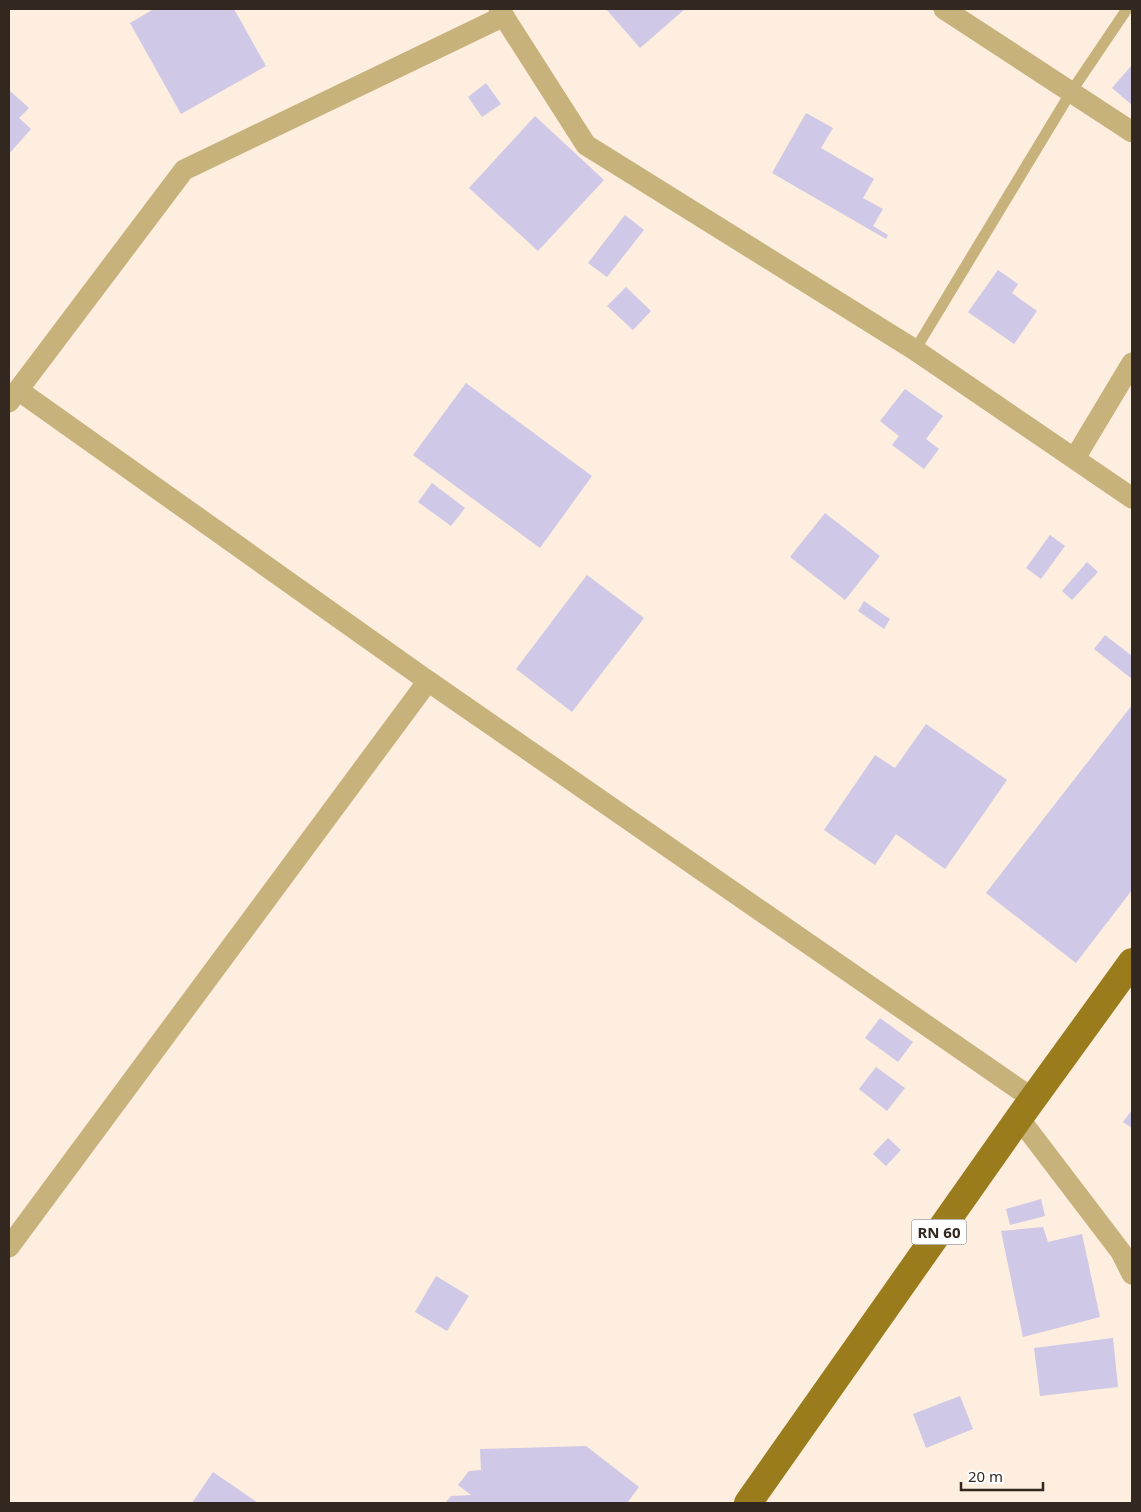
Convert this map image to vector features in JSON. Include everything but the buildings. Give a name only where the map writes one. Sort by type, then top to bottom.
[{"type":"main road","name":"RN 60","points":[[748,1503],[1132,962]]},
{"type":"street","points":[[944,9],[1132,132]]},
{"type":"street","points":[[1132,498],[915,350],[586,145],[501,12],[184,170],[14,396],[428,681],[1026,1109],[1121,1252],[1132,1274]]},
{"type":"street","points":[[1074,458],[1132,363]]},
{"type":"street","points":[[9,1247],[428,681]]},
{"type":"lane","points":[[915,350],[1072,92],[1127,9]]}]
